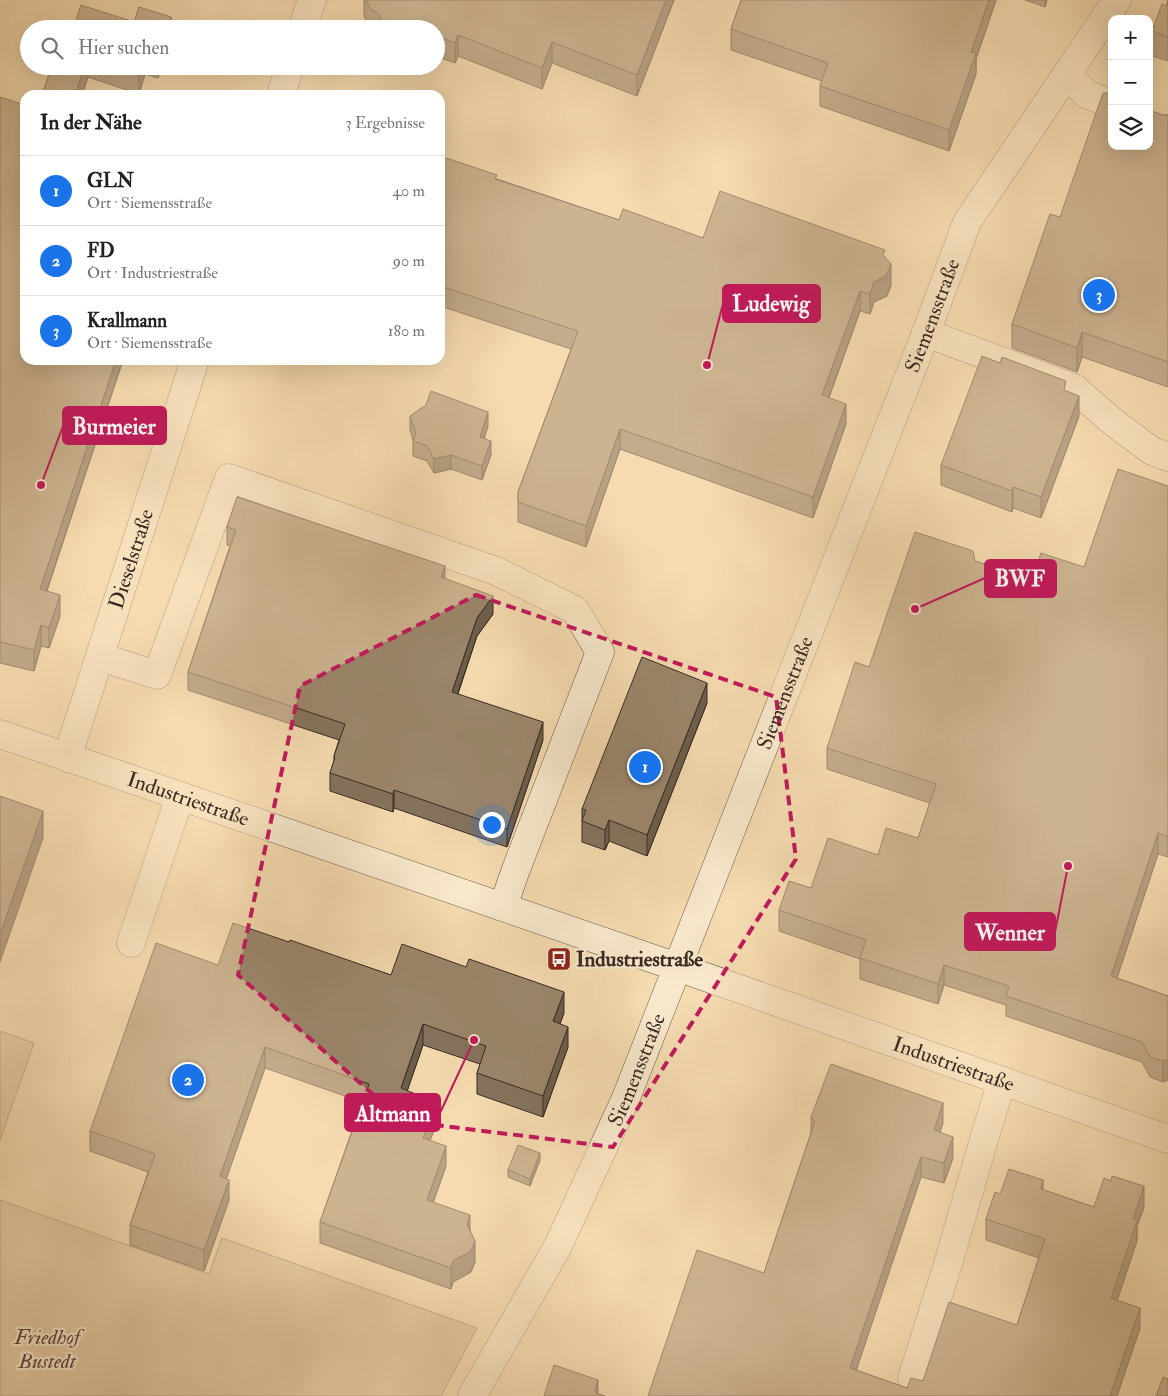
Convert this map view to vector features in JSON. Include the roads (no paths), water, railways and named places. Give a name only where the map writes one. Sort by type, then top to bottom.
[{"type":"street","points":[[305,20],[312,0]]},
{"type":"street","name":"Siemensstraße","points":[[472,1396],[558,1246],[626,1098],[926,333],[967,222],[1117,0]]},
{"type":"street","points":[[1067,74],[1086,94],[1108,102]]},
{"type":"street","points":[[283,90],[287,75]]},
{"type":"street","points":[[926,333],[1074,388],[1113,422],[1152,451],[1168,457]]},
{"type":"street","name":"Dieselstraße","points":[[67,758],[193,365]]},
{"type":"street","points":[[100,657],[157,675],[229,478],[496,571],[575,610],[600,652],[503,907]]},
{"type":"street","name":"Industriestraße","points":[[0,734],[677,967],[1168,1139]]},
{"type":"street","points":[[131,943],[180,796]]},
{"type":"street","points":[[912,1378],[1002,1081]]},
{"type":"place","name":"Krallmann","points":[[1099,295]]},
{"type":"place","name":"Ludewig","points":[[707,365]]},
{"type":"place","name":"Burmeier","points":[[41,485]]},
{"type":"place","name":"BWF","points":[[915,609]]},
{"type":"place","name":"GLN","points":[[645,767]]},
{"type":"place","name":"Wenner","points":[[1068,866]]},
{"type":"place","name":"Industriestraße","points":[[559,959]]},
{"type":"place","name":"Altmann","points":[[474,1040]]},
{"type":"place","name":"FD","points":[[188,1080]]},
{"type":"park label","name":"Friedhof Bustedt","points":[[47,1349]]}]
